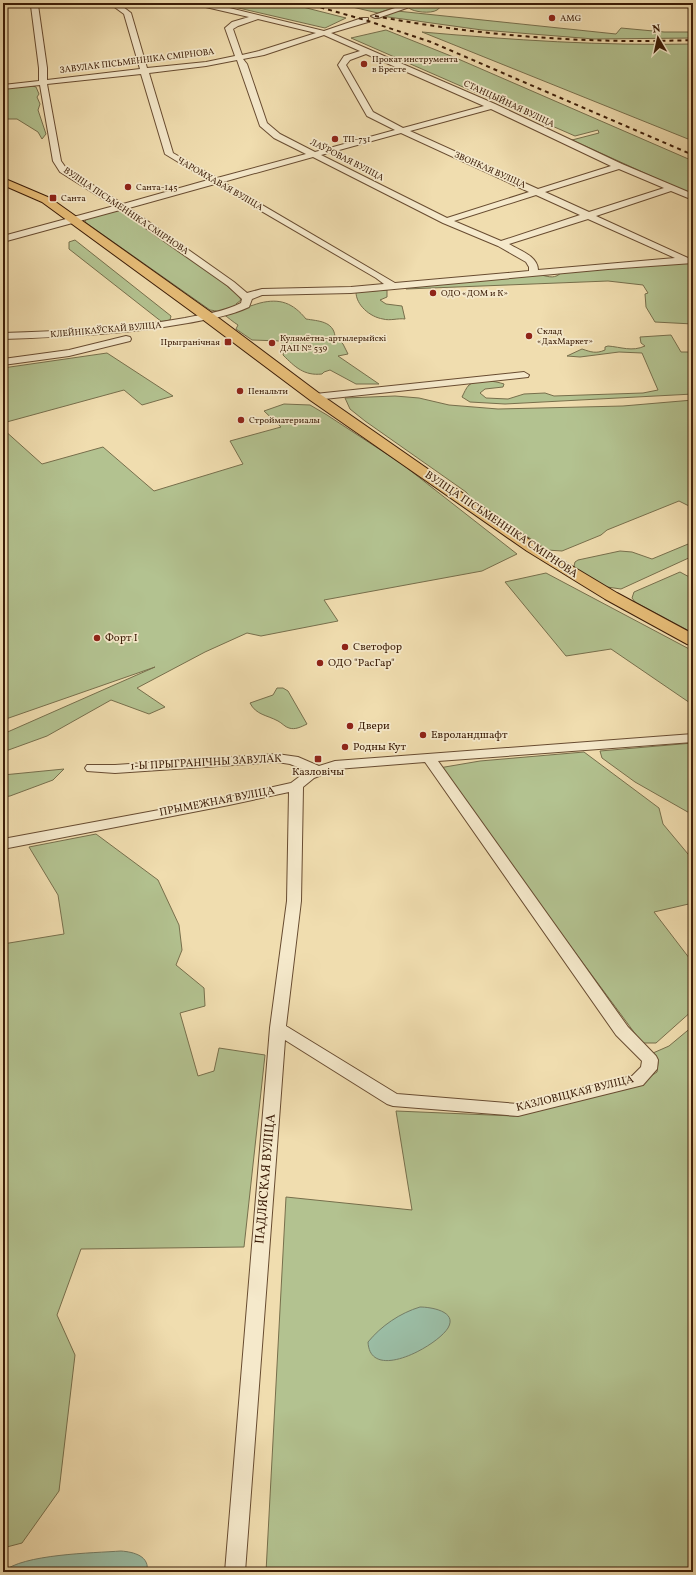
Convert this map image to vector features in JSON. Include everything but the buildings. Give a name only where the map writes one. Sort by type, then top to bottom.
[{"type":"main road","name":"ВУЛІЦА ПІСЬМЕННІКА СМІРНОВА","points":[[3,181],[36,194],[207,316],[315,397],[552,561],[693,641]]},
{"type":"street","name":"ВУЛІЦА ПІСЬМЕННІКА СМІРНОВА","points":[[34,3],[43,68],[43,82],[57,161],[63,170],[122,207],[231,284],[247,298]]},
{"type":"street","points":[[3,5],[38,3]]},
{"type":"street","name":"ЧАРОМХАВАЯ ВУЛІЦА","points":[[112,3],[127,13],[169,154],[379,276],[392,286]]},
{"type":"street","name":"СТАНЦЫЙНАЯ ВУЛІЦА","points":[[200,3],[325,33],[367,50],[492,106],[619,166],[693,197]]},
{"type":"street","points":[[375,16],[418,3]]},
{"type":"street","name":"ЛАЎРОВАЯ ВУЛІЦА","points":[[257,16],[235,24],[229,28],[263,124],[277,136],[314,155],[446,221],[501,244],[530,260],[534,267],[533,274]]},
{"type":"street","name":"ЗАВУЛАК ПІСЬМЕННІКА СМІРНОВА","points":[[3,86],[145,72],[239,58],[292,44],[365,20]]},
{"type":"street","name":"ЗВОНКАЯ ВУЛІЦА","points":[[367,50],[348,58],[342,65],[370,114],[403,131],[588,216],[690,260]]},
{"type":"street","points":[[3,239],[492,106]]},
{"type":"street","points":[[446,221],[619,166]]},
{"type":"street","points":[[501,244],[672,188]]},
{"type":"street","points":[[247,298],[253,294],[262,292],[351,290],[690,260]]},
{"type":"street","name":"КЛЕЙНІКАЎСКАЙ ВУЛІЦА","points":[[3,336],[62,334],[158,326],[241,308],[246,305],[247,298]]},
{"type":"street","points":[[56,355],[62,334]]},
{"type":"street","points":[[3,362],[69,353],[126,339]]},
{"type":"street","points":[[315,397],[524,375]]},
{"type":"street","name":"ПРЫМЕЖНАЯ ВУЛІЦА","points":[[3,844],[230,801],[296,786],[304,779],[318,771],[335,765],[693,738]]},
{"type":"street","name":"КАЗЛОВІЦКАЯ ВУЛІЦА","points":[[278,1028],[393,1100],[518,1110],[637,1082],[649,1069],[650,1060],[622,1031],[428,757]]},
{"type":"street","name":"1-Ы ПРЫГРАНІЧНЫ ЗАВУЛАК","points":[[92,768],[115,769],[277,758],[293,760],[318,771]]},
{"type":"street","name":"ПАДЛЯСКАЯ ВУЛІЦА","points":[[234,1572],[278,1028],[294,901],[296,786]]},
{"type":"shaded area","points":[[217,3],[287,3],[346,18],[325,28]]},
{"type":"shaded area","points":[[335,3],[407,3],[378,13]]},
{"type":"shaded area","points":[[421,3],[444,3],[438,9],[431,12],[418,11],[409,8]]},
{"type":"shaded area","points":[[560,3],[685,3],[638,6],[619,4],[609,7]]},
{"type":"shaded area","points":[[397,11],[616,34],[621,28],[664,32],[693,32],[693,38],[594,39],[482,30],[381,16]]},
{"type":"shaded area","points":[[386,30],[456,58],[693,161],[693,195],[572,140],[599,133],[598,130],[575,136],[351,38]]},
{"type":"shaded area","points":[[422,32],[558,42],[693,44],[693,141]]},
{"type":"shaded area","points":[[29,85],[36,87],[39,94],[37,97],[40,104],[38,110],[46,134],[42,139],[38,132],[17,119],[3,119],[3,88]]},
{"type":"shaded area","points":[[115,210],[126,212],[220,280],[239,296],[241,300],[236,304],[246,307],[274,301],[286,303],[296,309],[306,319],[320,321],[328,325],[334,331],[335,336],[343,344],[348,354],[338,356],[379,384],[356,384],[330,370],[322,374],[310,374],[300,370],[283,355],[285,348],[280,341],[252,340],[236,329],[238,325],[225,315],[210,310],[85,222],[86,219]]},
{"type":"shaded area","points":[[75,240],[171,316],[170,320],[162,322],[69,249],[69,242]]},
{"type":"shaded area","points":[[693,262],[693,324],[655,322],[646,307],[645,294],[648,293],[643,285],[608,281],[406,289],[405,286],[541,275],[552,277],[557,276],[562,272]]},
{"type":"shaded area","points":[[387,290],[387,297],[380,300],[386,304],[402,306],[405,319],[386,320],[373,316],[361,306],[356,292]]},
{"type":"shaded area","points":[[671,335],[681,352],[693,352],[693,394],[505,404],[470,402],[462,397],[469,385],[477,381],[491,381],[504,384],[503,387],[485,389],[480,393],[486,398],[508,399],[524,394],[545,393],[554,396],[643,393],[658,390],[642,353],[619,352],[580,357],[567,356],[582,349],[591,352],[599,352],[605,350],[605,347],[608,346],[636,349],[645,346],[641,343],[640,337]]},
{"type":"shaded area","points":[[107,353],[173,396],[142,405],[124,390],[3,423],[3,368]]},
{"type":"shaded area","points":[[395,396],[419,398],[449,405],[498,409],[623,406],[693,400],[693,508],[679,501],[607,530],[601,535],[562,551],[547,550],[472,499],[466,492],[365,421],[350,409],[345,398]]},
{"type":"shaded area","points":[[284,404],[310,405],[327,415],[402,464],[517,554],[482,571],[324,600],[338,621],[261,636],[247,633],[205,652],[137,688],[165,707],[149,714],[111,700],[47,736],[3,752],[3,734],[155,667],[3,720],[3,429],[42,464],[103,447],[154,491],[243,464],[230,441],[281,427],[264,411]]},
{"type":"shaded area","points":[[693,542],[693,556],[621,589],[607,587],[577,571],[574,566],[575,562],[578,560],[620,551],[632,552],[652,559]]},
{"type":"shaded area","points":[[680,572],[693,579],[693,633],[635,602],[632,598],[634,592]]},
{"type":"shaded area","points":[[546,573],[693,651],[693,705],[611,649],[566,656],[505,582]]},
{"type":"shaded area","points":[[277,688],[283,688],[288,691],[307,724],[291,729],[252,707],[250,703],[273,695]]},
{"type":"shaded area","points":[[693,743],[693,815],[635,782],[602,758],[600,751]]},
{"type":"shaded area","points":[[584,752],[659,808],[663,824],[693,860],[693,903],[654,912],[693,963],[693,1010],[656,1043],[642,1043],[439,768],[480,761]]},
{"type":"shaded area","points":[[64,769],[53,780],[10,796],[3,797],[3,775]]},
{"type":"shaded area","points":[[96,834],[158,880],[179,925],[182,950],[176,965],[204,988],[205,1006],[180,1013],[198,1076],[214,1071],[219,1048],[265,1055],[244,1247],[81,1249],[57,1315],[75,1355],[59,1491],[22,1543],[3,1548],[3,944],[64,934],[58,895],[29,847]]},
{"type":"shaded area","points":[[693,1026],[693,1572],[266,1572],[286,1197],[412,1210],[396,1111],[514,1116],[636,1086],[657,1072],[658,1062],[653,1053],[669,1046]]},
{"type":"shaded area","points":[[420,1307],[436,1309],[446,1314],[450,1322],[448,1328],[431,1344],[405,1357],[391,1360],[380,1360],[372,1354],[368,1342],[379,1331],[398,1316]]},
{"type":"shaded area","points":[[121,1551],[131,1552],[144,1559],[146,1562],[147,1572],[3,1572],[12,1566],[26,1561],[42,1558]]},
{"type":"railway","points":[[305,3],[365,20],[431,42],[693,155]]},
{"type":"railway","points":[[375,16],[454,29],[534,37],[613,41],[693,40]]},
{"type":"place","name":"AMG","points":[[552,18]]},
{"type":"place","name":"Прокат инструмента в Бресте","points":[[364,64]]},
{"type":"place","name":"ТП-731","points":[[335,139]]},
{"type":"place","name":"Санта-145","points":[[128,187]]},
{"type":"place","name":"Санта","points":[[53,198]]},
{"type":"place","name":"ОДО «ДОМ и К»","points":[[433,293]]},
{"type":"place","name":"Склад «ДахМаркет»","points":[[529,336]]},
{"type":"place","name":"Прыгранічная","points":[[228,342]]},
{"type":"place","name":"Кулямётна-артылерыйскі ДАП № 539","points":[[272,343]]},
{"type":"place","name":"Пенальти","points":[[240,391]]},
{"type":"place","name":"Стройматериалы","points":[[241,420]]},
{"type":"place","name":"Форт I","points":[[97,638]]},
{"type":"place","name":"Светофор","points":[[345,647]]},
{"type":"place","name":"ОДО \"РасГар\"","points":[[320,663]]},
{"type":"place","name":"Двери","points":[[350,726]]},
{"type":"place","name":"Евроландшафт","points":[[423,735]]},
{"type":"place","name":"Родны Кут","points":[[345,747]]},
{"type":"place","name":"Казловічы","points":[[318,759]]}]
